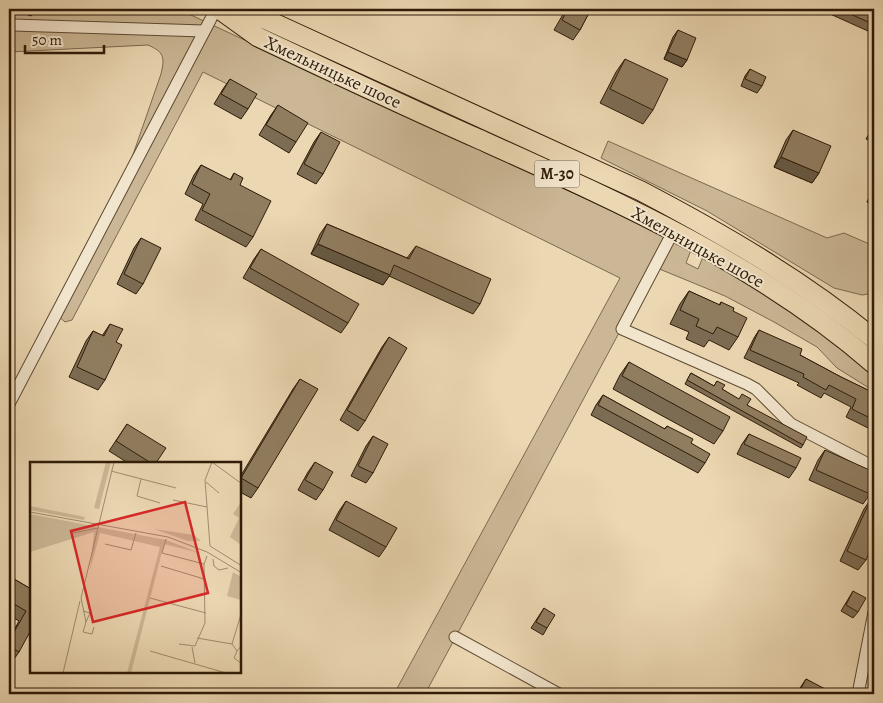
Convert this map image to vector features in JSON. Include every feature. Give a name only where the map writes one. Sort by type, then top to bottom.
[{"type":"highway","name":"Хмельницьке шосе","points":[[220,10],[258,37],[590,189],[674,230],[736,266],[802,308],[833,330],[874,364]]},
{"type":"highway","name":"Хмельницьке шосе","points":[[220,10],[265,19],[641,191],[698,221],[812,291],[874,339]]},
{"type":"street","points":[[9,404],[204,31],[220,10]]},
{"type":"street","points":[[13,24],[204,31]]},
{"type":"street","points":[[674,230],[622,329],[747,384],[756,389],[791,424],[874,467]]},
{"type":"street","points":[[858,694],[874,612]]},
{"type":"street","points":[[455,637],[559,694]]},
{"type":"shaded area","points":[[9,9],[178,9],[670,238],[425,694],[394,694],[620,278],[203,72],[72,320],[65,322],[56,314],[120,192],[161,74],[163,59],[157,50],[148,45],[9,52]]},
{"type":"shaded area","points":[[608,141],[827,238],[844,233],[874,246],[874,293],[862,295],[834,288],[707,211],[601,158]]},
{"type":"shaded area","points":[[672,240],[691,250],[686,263],[698,269],[703,257],[729,271],[830,338],[874,376],[874,391],[837,368],[817,347],[774,322],[725,296],[657,268]]},
{"type":"building","points":[[568,9],[591,9],[580,30],[562,20]]},
{"type":"building","points":[[839,9],[874,9],[874,25],[873,24]]},
{"type":"building","points":[[678,30],[696,38],[687,60],[668,52]]},
{"type":"building","points":[[625,59],[668,79],[653,110],[610,89]]},
{"type":"building","points":[[750,69],[766,77],[762,86],[745,79]]},
{"type":"building","points":[[230,79],[257,94],[248,109],[221,94]]},
{"type":"building","points":[[278,105],[308,123],[296,142],[266,125]]},
{"type":"building","points":[[793,130],[831,146],[819,173],[781,157]]},
{"type":"building","points":[[321,132],[340,142],[323,174],[304,164]]},
{"type":"building","points":[[201,165],[231,180],[234,173],[243,178],[240,185],[271,201],[253,237],[202,210],[210,194],[192,184]]},
{"type":"building","points":[[327,224],[409,259],[416,246],[491,279],[480,304],[394,265],[390,275],[318,244]]},
{"type":"building","points":[[141,238],[161,248],[143,284],[124,274]]},
{"type":"building","points":[[261,249],[359,304],[348,323],[250,268]]},
{"type":"building","points":[[689,291],[720,305],[721,302],[734,308],[733,311],[747,318],[738,337],[717,327],[713,334],[696,326],[699,319],[680,310]]},
{"type":"building","points":[[110,324],[123,329],[116,342],[122,345],[105,380],[77,367],[93,331],[104,336]]},
{"type":"building","points":[[759,330],[802,349],[800,355],[874,393],[874,420],[852,409],[856,399],[829,385],[826,390],[803,377],[804,374],[750,350]]},
{"type":"building","points":[[389,337],[407,348],[365,421],[347,410]]},
{"type":"building","points":[[629,362],[730,417],[723,431],[622,376]]},
{"type":"building","points":[[691,373],[714,386],[717,381],[725,385],[722,389],[739,399],[742,394],[751,399],[747,405],[807,437],[803,445],[687,380]]},
{"type":"building","points":[[300,379],[318,389],[258,488],[241,478]]},
{"type":"building","points":[[603,395],[665,429],[667,426],[693,439],[691,443],[710,454],[705,463],[598,405]]},
{"type":"building","points":[[127,424],[166,448],[157,462],[149,462],[116,441]]},
{"type":"building","points":[[749,434],[801,458],[796,468],[744,444]]},
{"type":"building","points":[[373,436],[388,444],[373,473],[358,466]]},
{"type":"building","points":[[825,450],[874,472],[874,484],[870,494],[816,470]]},
{"type":"building","points":[[315,462],[333,472],[323,490],[305,480]]},
{"type":"building","points":[[871,499],[874,500],[874,541],[866,560],[847,551]]},
{"type":"building","points":[[346,501],[397,528],[386,547],[336,520]]},
{"type":"building","points":[[9,576],[30,588],[30,632],[19,652],[9,646],[9,641],[26,611],[9,601]]},
{"type":"building","points":[[853,591],[866,598],[858,612],[846,605]]},
{"type":"building","points":[[544,608],[555,615],[547,628],[536,622]]},
{"type":"building","points":[[806,679],[833,693],[798,694]]}]
